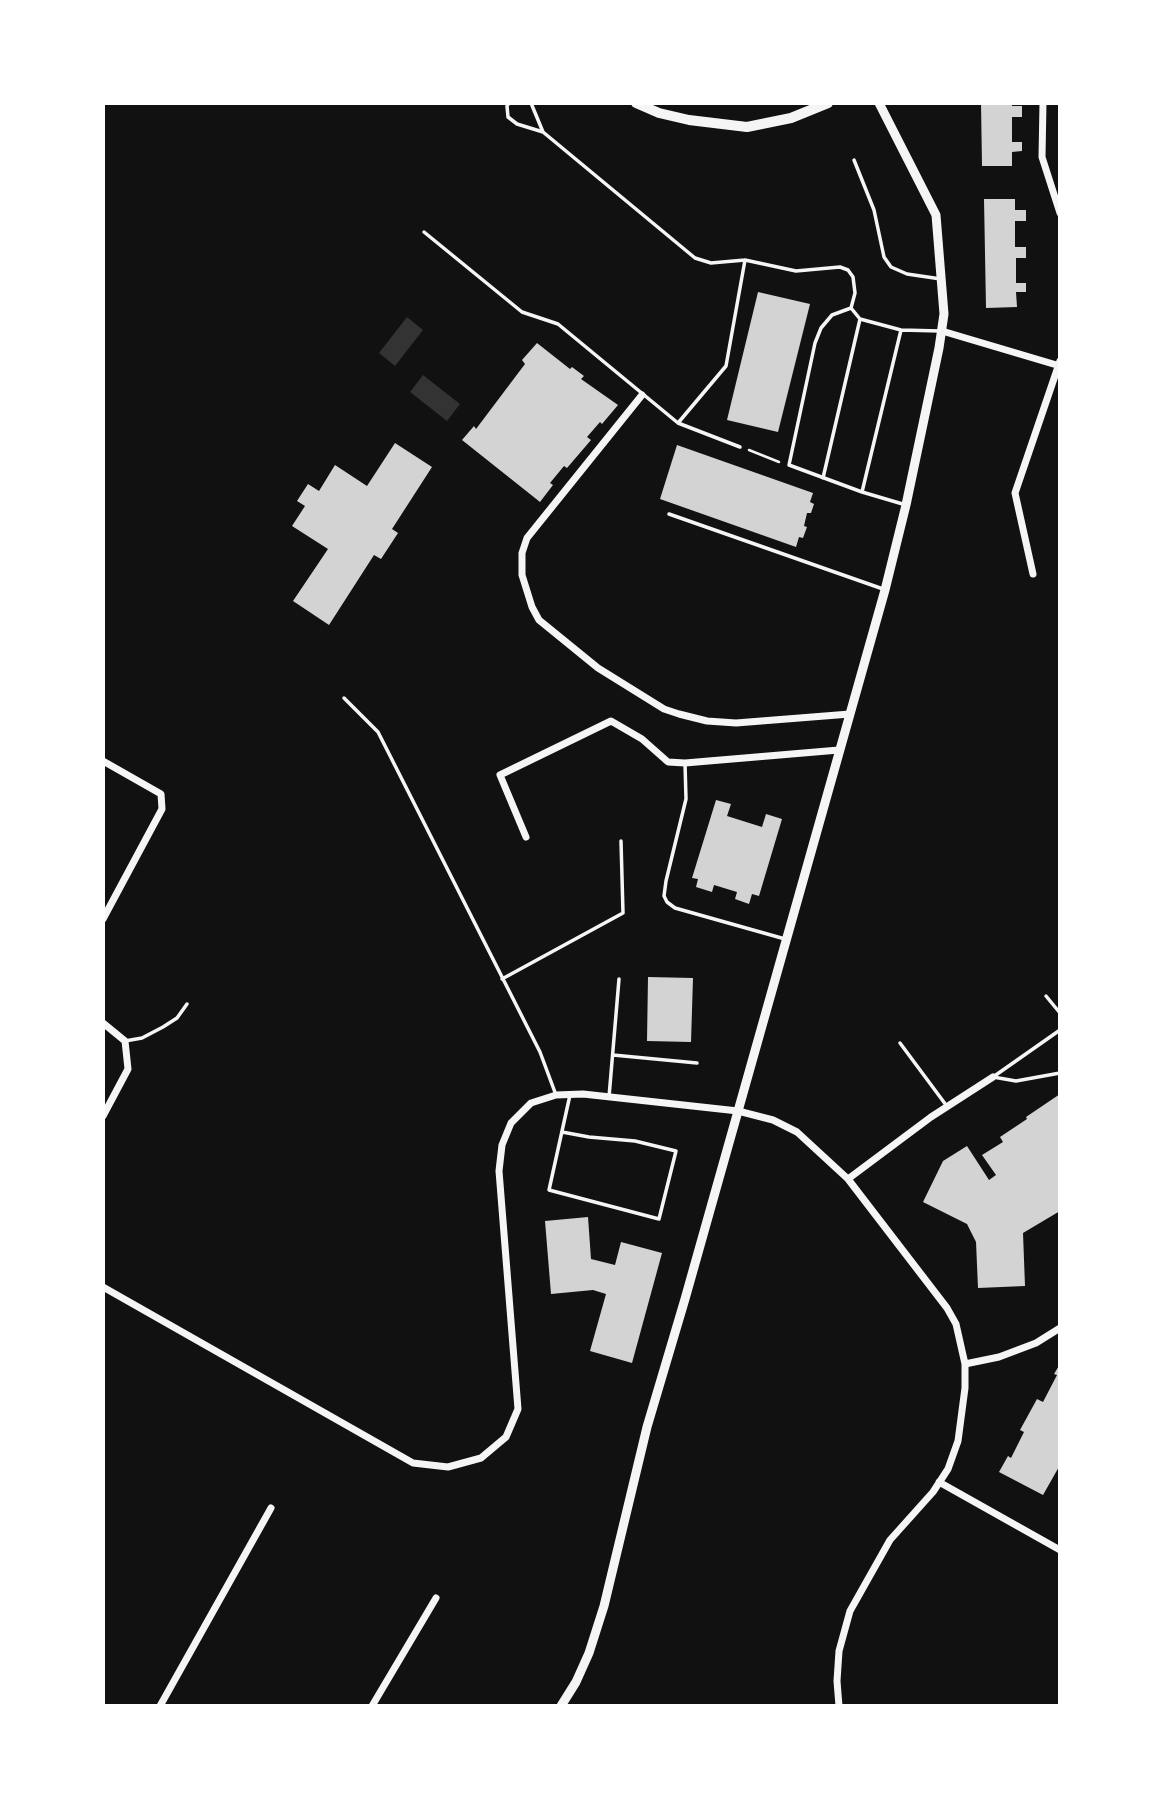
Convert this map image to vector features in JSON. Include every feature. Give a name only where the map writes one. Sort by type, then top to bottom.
[{"type":"main road","points":[[636,103],[659,113],[689,120],[747,127],[791,118],[828,103]]},
{"type":"street","points":[[561,1706],[589,1653],[604,1606],[647,1427],[885,590],[906,505],[942,331],[943,279],[936,215],[879,103]]},
{"type":"street","points":[[1043,103],[1042,157],[1060,213]]},
{"type":"street","points":[[942,331],[1059,364],[1015,493],[1033,574]]},
{"type":"street","points":[[642,395],[527,538],[522,553],[522,575],[539,620],[598,668],[664,709],[707,721],[736,723],[850,714]]},
{"type":"street","points":[[526,836],[500,775],[611,720],[642,739],[668,762],[685,763],[839,750]]},
{"type":"street","points":[[103,761],[161,794],[162,808],[103,919]]},
{"type":"street","points":[[103,1023],[125,1041],[128,1069],[103,1116]]},
{"type":"street","points":[[848,1179],[993,1077]]},
{"type":"street","points":[[103,1287],[413,1463],[448,1467],[481,1458],[506,1437],[518,1409],[499,1171],[502,1144],[511,1123],[531,1103],[556,1095],[583,1094],[609,1099],[738,1111],[773,1120],[797,1132],[848,1179],[947,1308],[956,1324],[965,1364],[965,1388],[958,1441],[948,1469],[890,1540],[853,1601],[839,1651],[839,1706]]},
{"type":"street","points":[[965,1364],[1012,1353],[1036,1343],[1060,1328]]},
{"type":"street","points":[[939,1482],[1060,1550]]},
{"type":"street","points":[[160,1706],[271,1508]]},
{"type":"street","points":[[372,1706],[436,1598]]},
{"type":"lane","points":[[509,103],[508,117],[517,124],[543,132],[695,258],[710,263],[745,260],[796,271],[841,267],[848,270],[853,277],[855,293],[851,308]]},
{"type":"lane","points":[[531,103],[543,132]]},
{"type":"lane","points":[[854,160],[874,210],[884,257],[891,267],[907,274],[943,279]]},
{"type":"lane","points":[[424,232],[522,312],[558,324],[678,423],[740,447]]},
{"type":"lane","points":[[678,423],[726,366],[745,260]]},
{"type":"lane","points":[[851,308],[860,319],[901,330],[942,331]]},
{"type":"lane","points":[[851,308],[832,315],[821,328],[815,342],[789,465],[906,505]]},
{"type":"lane","points":[[823,478],[860,319]]},
{"type":"lane","points":[[862,492],[901,330]]},
{"type":"lane","points":[[669,514],[885,590]]},
{"type":"lane","points":[[344,698],[378,732],[540,1052],[556,1095]]},
{"type":"lane","points":[[685,763],[686,799],[664,897],[675,908],[785,939]]},
{"type":"lane","points":[[502,979],[623,913],[621,841]]},
{"type":"lane","points":[[609,1099],[619,979]]},
{"type":"lane","points":[[1046,996],[1060,1013]]},
{"type":"lane","points":[[125,1041],[142,1038],[163,1027],[177,1017],[187,1004]]},
{"type":"lane","points":[[993,1077],[1060,1030]]},
{"type":"lane","points":[[900,1044],[947,1107]]},
{"type":"lane","points":[[613,1055],[697,1063]]},
{"type":"lane","points":[[993,1077],[1016,1081],[1060,1073]]},
{"type":"lane","points":[[562,1132],[635,1141],[676,1151],[659,1219],[549,1189],[570,1095]]},
{"type":"path","points":[[740,447],[789,465]]},
{"type":"shaded area","points":[[407,317],[423,330],[395,366],[379,353]]},
{"type":"shaded area","points":[[423,375],[460,404],[447,421],[410,392]]},
{"type":"building","points":[[981,103],[1012,103],[1012,106],[1022,106],[1022,117],[1012,117],[1012,142],[1022,142],[1022,151],[1012,152],[1012,166],[982,166]]},
{"type":"building","points":[[984,199],[1015,199],[1015,210],[1026,210],[1026,221],[1015,221],[1015,247],[1026,247],[1026,258],[1016,258],[1016,283],[1026,283],[1026,292],[1016,292],[1017,307],[986,308]]},
{"type":"building","points":[[758,292],[810,304],[778,432],[727,420]]},
{"type":"building","points":[[537,343],[570,369],[572,367],[584,376],[581,379],[618,405],[587,437],[591,440],[567,468],[564,466],[550,483],[553,485],[540,502],[462,440],[474,426],[476,429],[525,364],[522,360]]},
{"type":"building","points":[[395,443],[432,467],[392,529],[398,533],[381,559],[374,555],[329,625],[293,601],[328,549],[292,526],[305,506],[297,501],[308,484],[319,491],[335,465],[367,486]]},
{"type":"building","points":[[677,445],[813,493],[810,502],[814,504],[811,513],[807,513],[804,526],[807,527],[803,538],[799,537],[796,547],[660,499]]},
{"type":"building","points":[[716,800],[731,804],[727,816],[762,827],[766,814],[782,819],[759,896],[752,894],[749,904],[735,899],[737,892],[714,885],[712,892],[696,887],[698,879],[692,878]]},
{"type":"building","points":[[648,977],[693,978],[691,1042],[647,1041]]},
{"type":"building","points":[[1060,1094],[1060,1211],[1023,1233],[1025,1286],[978,1288],[976,1242],[967,1224],[923,1202],[943,1161],[967,1146],[989,1180],[996,1175],[982,1155],[1003,1142],[1000,1137]]},
{"type":"building","points":[[588,1217],[591,1259],[615,1265],[621,1242],[662,1253],[632,1363],[590,1351],[606,1294],[593,1290],[551,1294],[545,1221]]},
{"type":"building","points":[[1060,1364],[1060,1465],[1043,1495],[999,1472],[1008,1456],[1011,1458],[1024,1432],[1020,1430],[1037,1399],[1043,1402]]}]
